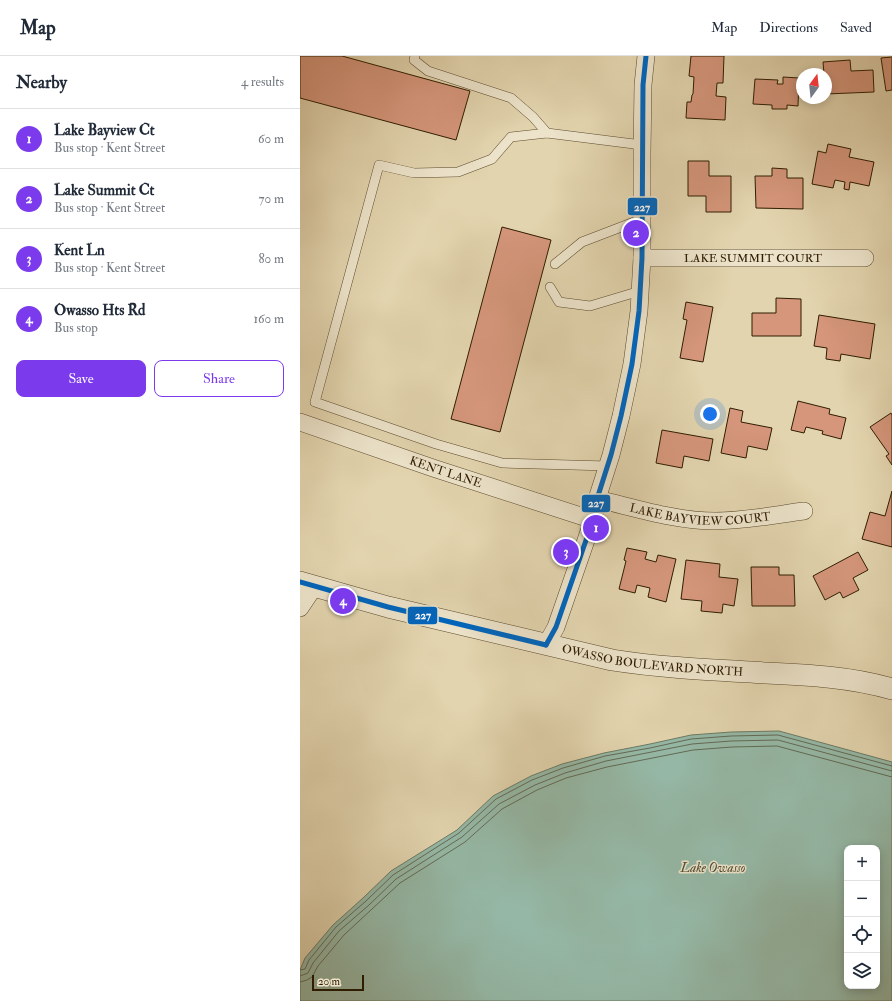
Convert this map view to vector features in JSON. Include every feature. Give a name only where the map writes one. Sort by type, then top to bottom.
[{"type":"street","points":[[546,645],[556,626],[592,520],[621,416],[632,364],[639,311],[642,258],[643,85],[646,56]]},
{"type":"street","name":"LAKE SUMMIT COURT","points":[[642,258],[865,258]]},
{"type":"street","name":"KENT LANE","points":[[300,422],[433,468],[592,520]]},
{"type":"street","name":"LAKE BAYVIEW COURT","points":[[597,499],[686,519],[715,521],[744,519],[804,511]]},
{"type":"street","points":[[300,608],[307,584]]},
{"type":"street","name":"OWASSO BOULEVARD NORTH","points":[[307,584],[388,607],[612,660],[675,668],[814,676],[869,683],[892,689]]},
{"type":"lane","points":[[415,56],[414,60],[428,71],[511,98],[547,133]]},
{"type":"lane","points":[[608,466],[502,463],[436,444],[315,402],[379,165],[414,173],[458,172],[492,159],[511,137],[547,133],[642,145]]},
{"type":"lane","points":[[555,264],[582,242],[642,219]]},
{"type":"lane","points":[[550,288],[559,302],[590,306],[640,290]]},
{"type":"water","name":"Lake Owasso","points":[[779,731],[892,762],[892,1001],[300,1001],[300,970],[305,958],[333,925],[391,871],[457,830],[493,796],[531,776],[562,764],[604,753],[691,735]]},
{"type":"building","points":[[300,56],[342,56],[470,91],[456,140],[300,98]]},
{"type":"building","points":[[691,56],[724,56],[723,83],[717,83],[716,96],[726,97],[725,120],[686,118],[687,102],[691,102],[693,94],[694,77],[689,76]]},
{"type":"building","points":[[892,57],[892,90],[886,91],[881,58]]},
{"type":"building","points":[[850,60],[851,71],[873,70],[874,92],[832,94],[832,68],[824,68],[823,62]]},
{"type":"building","points":[[783,77],[796,78],[796,104],[798,104],[798,106],[787,105],[787,109],[772,109],[772,105],[753,104],[755,79],[778,80],[777,84],[783,84]]},
{"type":"building","points":[[828,144],[851,149],[849,157],[874,162],[869,186],[850,182],[849,190],[844,189],[845,182],[835,180],[833,188],[812,184],[818,151],[826,153]]},
{"type":"building","points":[[688,161],[709,161],[709,176],[731,176],[731,212],[706,212],[706,196],[688,196]]},
{"type":"building","points":[[772,168],[787,169],[787,178],[803,178],[803,209],[756,208],[755,176],[772,176]]},
{"type":"building","points":[[502,227],[551,240],[500,432],[451,419]]},
{"type":"building","points":[[776,298],[801,299],[801,336],[752,336],[752,313],[776,313]]},
{"type":"building","points":[[686,302],[713,307],[703,362],[680,358],[687,320],[683,319]]},
{"type":"building","points":[[819,315],[875,324],[870,359],[841,354],[840,361],[826,359],[827,348],[814,346]]},
{"type":"building","points":[[798,401],[830,409],[829,414],[846,418],[841,439],[822,434],[823,431],[806,427],[804,433],[791,430]]},
{"type":"building","points":[[730,408],[743,411],[741,422],[772,428],[767,450],[748,446],[746,458],[721,453]]},
{"type":"building","points":[[891,413],[892,465],[886,456],[889,454],[870,427]]},
{"type":"building","points":[[662,430],[713,439],[709,461],[684,456],[682,468],[656,463]]},
{"type":"building","points":[[892,491],[892,547],[862,539],[870,512],[885,516]]},
{"type":"building","points":[[627,548],[647,552],[645,559],[656,562],[658,555],[676,559],[666,602],[648,597],[650,588],[637,585],[635,593],[619,589],[626,561],[624,560]]},
{"type":"building","points":[[858,552],[868,570],[853,578],[859,590],[843,598],[840,592],[825,600],[813,576]]},
{"type":"building","points":[[686,560],[720,564],[719,577],[738,579],[734,606],[723,604],[722,613],[701,611],[702,601],[681,599]]},
{"type":"building","points":[[751,567],[779,567],[779,575],[794,575],[795,606],[752,606]]},
{"type":"transit line","name":"227","points":[[546,645],[556,627],[593,520],[597,499],[611,455],[621,416],[632,364],[639,311],[642,258],[643,85],[646,56]]},
{"type":"transit line","name":"227","points":[[300,582],[388,607],[546,645]]},
{"type":"place","name":"Lake Summit Ct","points":[[636,233]]},
{"type":"place","name":"Lake Bayview Ct","points":[[596,528]]},
{"type":"place","name":"Kent Ln","points":[[566,552]]},
{"type":"place","name":"Owasso Hts Rd","points":[[343,601]]}]
